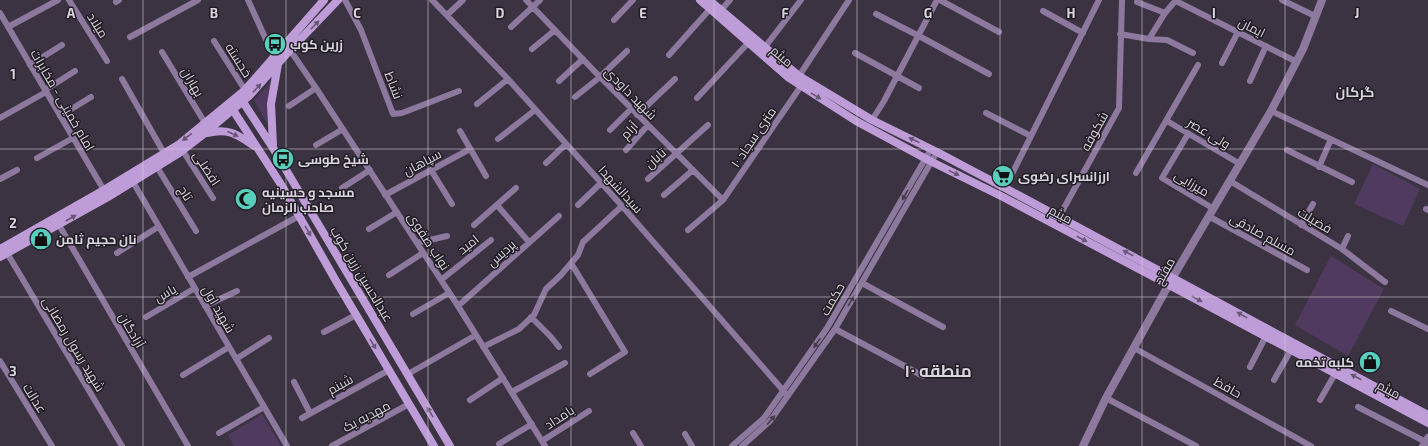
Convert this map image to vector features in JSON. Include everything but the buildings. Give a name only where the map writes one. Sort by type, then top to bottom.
[{"type":"main road","points":[[2,253],[106,194],[132,182],[182,151],[206,133],[240,99],[260,85],[276,60],[324,0]]},
{"type":"main road","points":[[240,99],[245,90],[276,60],[290,50],[338,0]]},
{"type":"main road","name":"میثم","points":[[700,0],[789,78],[856,121],[929,161],[1171,281],[1428,415]]},
{"type":"main road","name":"میثم","points":[[710,0],[799,76],[872,120],[934,150],[1059,217],[1291,350],[1428,423]]},
{"type":"main road","points":[[273,148],[271,104],[276,60]]},
{"type":"main road","name":"عبدالحسین زرین کوب","points":[[240,99],[273,148],[450,446]]},
{"type":"main road","points":[[2,253],[58,225],[106,194],[178,144],[205,123],[231,107]]},
{"type":"main road","name":"عبدالحسین زرین کوب","points":[[231,107],[259,149],[434,446]]},
{"type":"main road","points":[[206,133],[219,130],[230,132],[259,149]]},
{"type":"main road","points":[[266,161],[269,156],[272,155],[278,157]]},
{"type":"street","points":[[8,27],[58,0]]},
{"type":"street","name":"میلاد","points":[[69,0],[107,61]]},
{"type":"street","points":[[130,37],[198,0]]},
{"type":"street","points":[[248,0],[276,60]]},
{"type":"street","name":"نشاط","points":[[345,0],[361,30],[393,114],[402,113],[458,91]]},
{"type":"street","name":"سیدالشهدا","points":[[432,0],[508,79],[622,206],[788,396]]},
{"type":"street","points":[[447,15],[464,0]]},
{"type":"street","name":"شهید داودی","points":[[526,0],[637,115],[723,200]]},
{"type":"street","points":[[510,27],[540,0]]},
{"type":"street","points":[[614,20],[633,0]]},
{"type":"street","points":[[721,10],[730,0]]},
{"type":"street","points":[[765,47],[801,0]]},
{"type":"street","points":[[799,76],[849,0]]},
{"type":"street","points":[[872,120],[939,0],[999,32]]},
{"type":"street","points":[[1005,188],[1099,0]]},
{"type":"street","name":"شکوفه","points":[[1059,217],[1119,108],[1122,0]]},
{"type":"street","points":[[1149,39],[1165,13],[1176,0]]},
{"type":"street","name":"ایمان","points":[[1176,0],[1297,62]]},
{"type":"street","points":[[1282,0],[1315,16]]},
{"type":"street","name":"مفتح","points":[[1083,446],[1106,398],[1171,281],[1271,111],[1303,49],[1322,0]]},
{"type":"street","points":[[1137,2],[1165,13]]},
{"type":"street","points":[[669,55],[710,9]]},
{"type":"street","points":[[1042,11],[1083,33]]},
{"type":"street","name":"امام خمینی - مخابرات","points":[[0,13],[106,194]]},
{"type":"street","points":[[876,14],[989,74]]},
{"type":"street","points":[[532,49],[555,30]]},
{"type":"street","points":[[1222,63],[1238,32]]},
{"type":"street","points":[[1120,34],[1149,39],[1167,40],[1193,53]]},
{"type":"street","name":"خجسته","points":[[214,41],[245,90]]},
{"type":"street","points":[[697,98],[749,42]]},
{"type":"street","points":[[30,65],[62,45]]},
{"type":"street","points":[[1250,81],[1266,46]]},
{"type":"street","name":"نواب صفوی","points":[[290,50],[458,306],[544,444]]},
{"type":"street","points":[[575,97],[600,77],[627,51]]},
{"type":"street","name":"بهاران","points":[[162,52],[205,123]]},
{"type":"street","points":[[855,53],[919,88]]},
{"type":"street","points":[[559,81],[583,59]]},
{"type":"street","points":[[1136,173],[1198,65]]},
{"type":"street","points":[[0,118],[46,91],[74,71]]},
{"type":"street","points":[[122,79],[164,153]]},
{"type":"street","points":[[477,104],[508,79]]},
{"type":"street","points":[[637,115],[675,79]]},
{"type":"street","name":"۱۰ متری سجاد","points":[[688,230],[723,200],[801,86]]},
{"type":"street","points":[[289,106],[316,88]]},
{"type":"street","points":[[60,116],[91,97]]},
{"type":"street","points":[[610,130],[632,109]]},
{"type":"street","points":[[498,139],[535,110]]},
{"type":"street","points":[[1271,111],[1428,185]]},
{"type":"street","points":[[986,113],[1031,136]]},
{"type":"street","name":"ولی عصر","points":[[1167,121],[1240,164]]},
{"type":"street","name":"آرام","points":[[626,150],[648,125]]},
{"type":"street","name":"تابان","points":[[648,179],[708,125]]},
{"type":"street","points":[[316,145],[343,129]]},
{"type":"street","points":[[460,131],[486,176]]},
{"type":"street","name":"میرزایی","points":[[1188,134],[1162,178],[1214,209]]},
{"type":"street","points":[[37,158],[73,138]]},
{"type":"street","points":[[1319,166],[1331,139]]},
{"type":"street","points":[[546,163],[566,144]]},
{"type":"street","name":"سپاهان","points":[[386,195],[470,149]]},
{"type":"street","name":"حکمت","points":[[742,446],[770,421],[835,329],[862,283],[934,150]]},
{"type":"street","points":[[1287,150],[1352,182]]},
{"type":"street","name":"افضلی","points":[[182,151],[213,198]]},
{"type":"street","name":"حکمت","points":[[732,446],[764,418],[827,328],[929,161]]},
{"type":"street","name":"تاج","points":[[157,167],[196,231]]},
{"type":"street","points":[[0,180],[17,170]]},
{"type":"street","points":[[342,188],[370,170]]},
{"type":"street","points":[[431,170],[452,204]]},
{"type":"street","points":[[664,195],[693,170]]},
{"type":"street","name":"فضیلت","points":[[1230,181],[1342,249],[1385,282]]},
{"type":"street","name":"شهید اول","points":[[132,182],[287,446]]},
{"type":"street","points":[[578,205],[601,183]]},
{"type":"street","points":[[474,225],[516,188]]},
{"type":"street","points":[[1301,225],[1313,204]]},
{"type":"street","points":[[497,205],[529,242]]},
{"type":"street","points":[[483,347],[519,328],[534,315],[546,289],[578,255],[583,242],[622,206]]},
{"type":"street","points":[[369,229],[397,212]]},
{"type":"street","points":[[188,278],[299,216]]},
{"type":"street","name":"پردیس","points":[[458,306],[559,216]]},
{"type":"street","name":"مسلم صادقی","points":[[1210,217],[1307,270]]},
{"type":"street","name":"آزادگان","points":[[58,225],[188,446]]},
{"type":"street","points":[[117,253],[158,227]]},
{"type":"street","points":[[416,242],[447,236]]},
{"type":"street","points":[[1342,249],[1348,236]]},
{"type":"street","name":"امید","points":[[441,280],[491,240]]},
{"type":"street","name":"شهید رسول رمضانی","points":[[2,253],[122,446]]},
{"type":"street","points":[[389,275],[423,253]]},
{"type":"street","points":[[571,263],[625,352],[590,374]]},
{"type":"street","points":[[862,283],[943,328]]},
{"type":"street","name":"یاس","points":[[146,317],[195,288]]},
{"type":"street","points":[[205,306],[236,290]]},
{"type":"street","points":[[413,314],[449,293]]},
{"type":"street","points":[[1391,311],[1428,329]]},
{"type":"street","points":[[324,332],[356,315]]},
{"type":"street","points":[[531,317],[559,347]]},
{"type":"street","points":[[835,329],[923,376]]},
{"type":"street","points":[[408,374],[476,335]]},
{"type":"street","points":[[1250,367],[1266,336]]},
{"type":"street","points":[[236,359],[269,338]]},
{"type":"street","points":[[183,375],[229,347]]},
{"type":"street","name":"حافظ","points":[[1134,348],[1310,446]]},
{"type":"street","points":[[1274,380],[1291,350]]},
{"type":"street","name":"عدالت","points":[[0,362],[52,446]]},
{"type":"street","points":[[512,392],[565,363]]},
{"type":"street","name":"شبنم","points":[[302,418],[389,370]]},
{"type":"street","points":[[1320,400],[1335,374]]},
{"type":"street","points":[[470,400],[503,378]]},
{"type":"street","points":[[294,382],[310,413]]},
{"type":"street","points":[[1106,398],[1196,446]]},
{"type":"street","name":"مهدیه یک","points":[[332,446],[409,404]]},
{"type":"street","points":[[219,433],[264,407]]},
{"type":"street","points":[[1358,408],[1426,442]]},
{"type":"street","name":"بامداد","points":[[544,444],[588,410]]},
{"type":"street","points":[[499,444],[532,424]]},
{"type":"street","points":[[633,433],[641,446]]},
{"type":"street","points":[[685,434],[692,446]]},
{"type":"shaded area","points":[[270,83],[267,124],[254,100]]},
{"type":"shaded area","points":[[1373,164],[1420,189],[1403,226],[1354,204]]},
{"type":"shaded area","points":[[1331,256],[1384,289],[1348,356],[1295,325]]},
{"type":"shaded area","points":[[262,414],[281,446],[234,446],[228,435]]},
{"type":"place","name":"زرین کوب","points":[[275,44]]},
{"type":"place","name":"شیخ طوسی","points":[[283,159]]},
{"type":"place","name":"ارزانسرای رضوی","points":[[1003,176]]},
{"type":"place","name":"مسجد و حسینیه صاحب الزمان","points":[[246,199]]},
{"type":"place","name":"نان حجیم ثامن","points":[[41,239]]},
{"type":"place","name":"کلبه تخمه","points":[[1370,362]]},
{"type":"district","name":"گرکان","points":[[1355,92]]},
{"type":"district","name":"منطقه ۱۰","points":[[938,371]]}]
